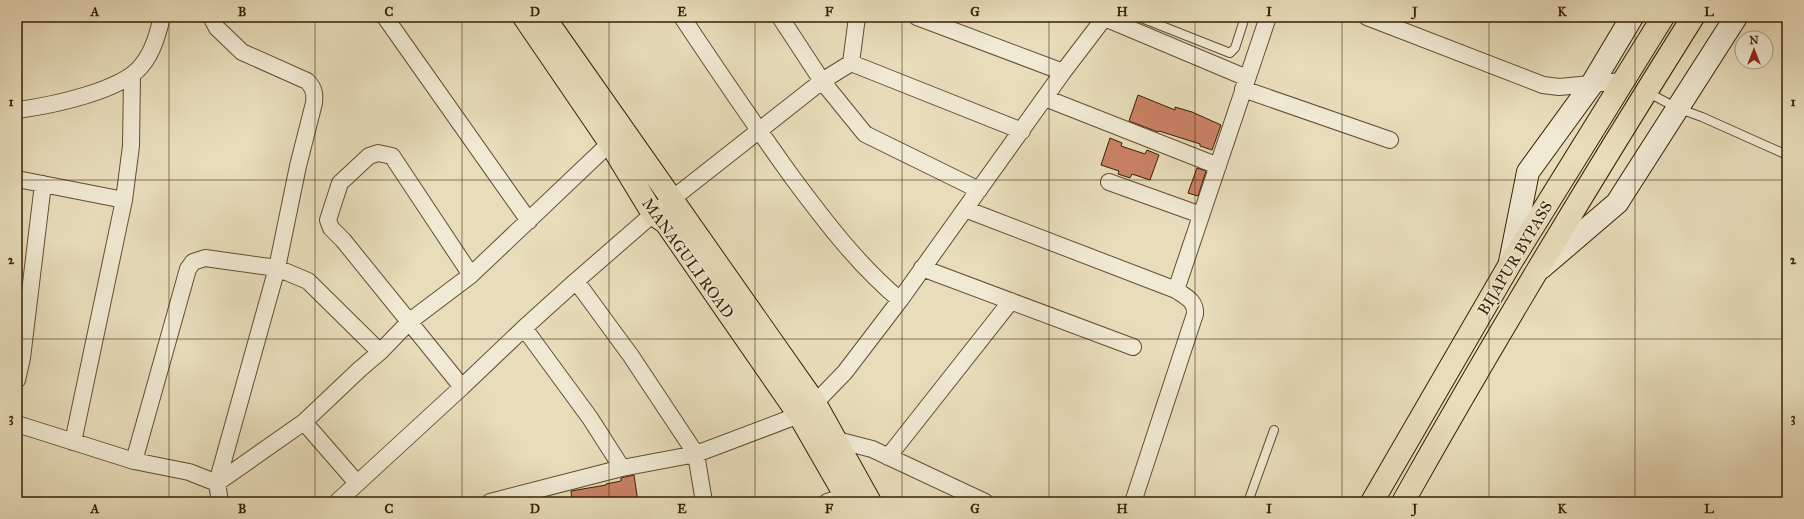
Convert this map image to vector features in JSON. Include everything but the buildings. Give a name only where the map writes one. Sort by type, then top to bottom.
[{"type":"main road","name":"MANAGULI ROAD","points":[[524,17],[610,143],[654,214],[666,223],[807,409],[837,440],[870,502]]},
{"type":"main road","name":"MANAGULI ROAD","points":[[544,17],[672,199],[807,409],[840,500]]},
{"type":"main road","name":"BIJAPUR BYPASS","points":[[1372,502],[1510,264],[1664,17]]},
{"type":"main road","name":"BIJAPUR BYPASS","points":[[1403,502],[1539,269],[1693,17]]},
{"type":"street","points":[[17,110],[49,106],[117,85],[132,76],[145,62],[157,36],[162,17]]},
{"type":"street","points":[[211,17],[217,28],[242,52],[307,81],[315,94],[298,166],[277,268],[216,483],[220,502]]},
{"type":"street","points":[[385,17],[529,221]]},
{"type":"street","points":[[682,17],[759,132],[817,211],[878,281],[900,300]]},
{"type":"street","points":[[780,17],[822,80],[865,134],[979,190]]},
{"type":"street","points":[[851,63],[857,17]]},
{"type":"street","points":[[917,17],[1063,72]]},
{"type":"street","points":[[490,502],[622,468],[696,454],[807,409],[845,372],[900,300],[1022,131],[1044,98],[1104,17],[1245,83],[1390,140]]},
{"type":"street","points":[[1176,290],[1268,17]]},
{"type":"street","points":[[1367,17],[1407,24],[1543,85],[1558,87],[1624,81]]},
{"type":"street","points":[[1510,264],[1528,172],[1592,84],[1632,17]]},
{"type":"street","points":[[1539,269],[1617,203],[1736,17]]},
{"type":"street","points":[[337,502],[524,328],[654,214],[759,132],[822,80],[851,63]]},
{"type":"street","points":[[851,63],[1022,131]]},
{"type":"street","points":[[73,442],[124,200],[131,146],[132,76]]},
{"type":"street","points":[[1044,98],[1218,166]]},
{"type":"street","points":[[216,483],[304,422],[380,352],[410,321],[471,275],[610,143]]},
{"type":"street","points":[[462,387],[410,321],[328,224],[328,216],[340,183],[369,156],[378,153],[392,156],[471,275]]},
{"type":"street","points":[[17,179],[124,200]]},
{"type":"street","points":[[1109,182],[1202,215]]},
{"type":"street","points":[[17,380],[43,184]]},
{"type":"street","points":[[965,209],[1176,290],[1192,301],[1196,310],[1195,314],[1133,502]]},
{"type":"street","points":[[134,461],[188,269],[193,262],[205,258],[277,268],[308,281],[380,352]]},
{"type":"street","points":[[922,268],[1134,346]]},
{"type":"street","points":[[576,281],[631,356],[696,454],[704,502]]},
{"type":"street","points":[[888,457],[1011,301]]},
{"type":"street","points":[[524,328],[590,418],[622,468]]},
{"type":"street","points":[[304,422],[357,483]]},
{"type":"street","points":[[17,424],[134,461],[189,472],[216,483]]},
{"type":"street","points":[[837,440],[872,449],[984,502]]},
{"type":"lane","points":[[1139,17],[1230,53],[1235,48],[1245,17]]},
{"type":"lane","points":[[1646,92],[1677,108],[1702,117],[1787,154]]},
{"type":"lane","points":[[1248,502],[1274,430]]}]
